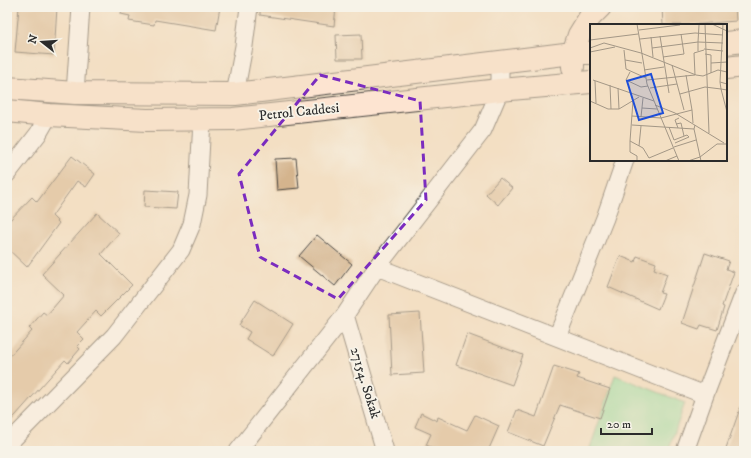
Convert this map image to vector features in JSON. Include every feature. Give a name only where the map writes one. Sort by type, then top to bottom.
[{"type":"main road","points":[[583,83],[582,53],[579,35],[590,17],[600,7]]},
{"type":"main road","points":[[727,43],[744,41]]},
{"type":"main road","points":[[7,88],[75,93],[235,94],[582,53]]},
{"type":"main road","points":[[727,68],[744,66]]},
{"type":"main road","name":"Petrol Caddesi","points":[[7,111],[49,115],[147,120],[233,119],[500,90],[583,83]]},
{"type":"street","points":[[75,93],[81,7]]},
{"type":"street","points":[[235,94],[244,46],[249,7]]},
{"type":"street","points":[[238,451],[345,315],[377,267],[483,130],[500,90],[500,62]]},
{"type":"street","points":[[7,174],[38,134],[49,115]]},
{"type":"street","points":[[7,445],[114,336],[181,250],[192,224],[198,195],[202,120]]},
{"type":"street","points":[[557,337],[605,218],[625,161]]},
{"type":"street","points":[[377,267],[705,395]]},
{"type":"street","points":[[685,451],[744,293]]},
{"type":"street","name":"27154. Sokak","points":[[345,315],[385,451]]},
{"type":"highlighted area","points":[[320,75],[420,101],[426,200],[338,299],[260,257],[239,174]]},
{"type":"green space","points":[[615,375],[685,403],[668,451],[589,451]]},
{"type":"building","points":[[19,7],[57,7],[54,55],[15,52]]},
{"type":"building","points":[[122,7],[220,7],[216,30],[155,20],[154,25],[129,21],[130,16],[121,14]]},
{"type":"building","points":[[260,7],[336,7],[334,26],[260,15]]},
{"type":"building","points":[[662,7],[735,7],[736,21],[699,24],[663,24]]},
{"type":"building","points":[[361,34],[362,59],[337,59],[336,35]]},
{"type":"building","points":[[72,156],[95,174],[86,187],[77,181],[52,216],[59,223],[27,267],[7,248],[7,223],[32,197],[37,202]]},
{"type":"building","points":[[296,158],[299,188],[277,190],[275,159]]},
{"type":"building","points":[[500,178],[512,188],[498,205],[486,194]]},
{"type":"building","points":[[145,190],[178,192],[176,209],[144,207]]},
{"type":"building","points":[[97,213],[119,233],[101,254],[132,285],[101,316],[96,311],[77,332],[84,339],[77,346],[80,349],[68,363],[65,360],[7,425],[7,359],[32,331],[29,328],[43,312],[47,315],[64,295],[42,274]]},
{"type":"building","points":[[317,235],[352,264],[335,286],[299,256]]},
{"type":"building","points":[[705,253],[729,261],[726,269],[734,272],[722,306],[724,307],[717,330],[701,325],[699,329],[682,323]]},
{"type":"building","points":[[620,256],[635,262],[637,256],[656,263],[654,269],[667,274],[660,293],[664,294],[658,309],[608,287]]},
{"type":"building","points":[[255,300],[293,324],[273,356],[246,339],[250,332],[239,325]]},
{"type":"building","points":[[420,313],[424,373],[392,375],[389,315]]},
{"type":"building","points":[[467,334],[523,355],[512,385],[456,365]]},
{"type":"building","points":[[554,366],[579,374],[577,378],[610,389],[600,418],[560,405],[543,446],[508,432],[517,410],[536,417]]},
{"type":"building","points":[[742,403],[744,404],[744,451],[725,451]]},
{"type":"building","points":[[421,413],[437,421],[438,417],[467,430],[475,415],[499,426],[488,451],[440,451],[426,445],[431,434],[415,427]]}]
